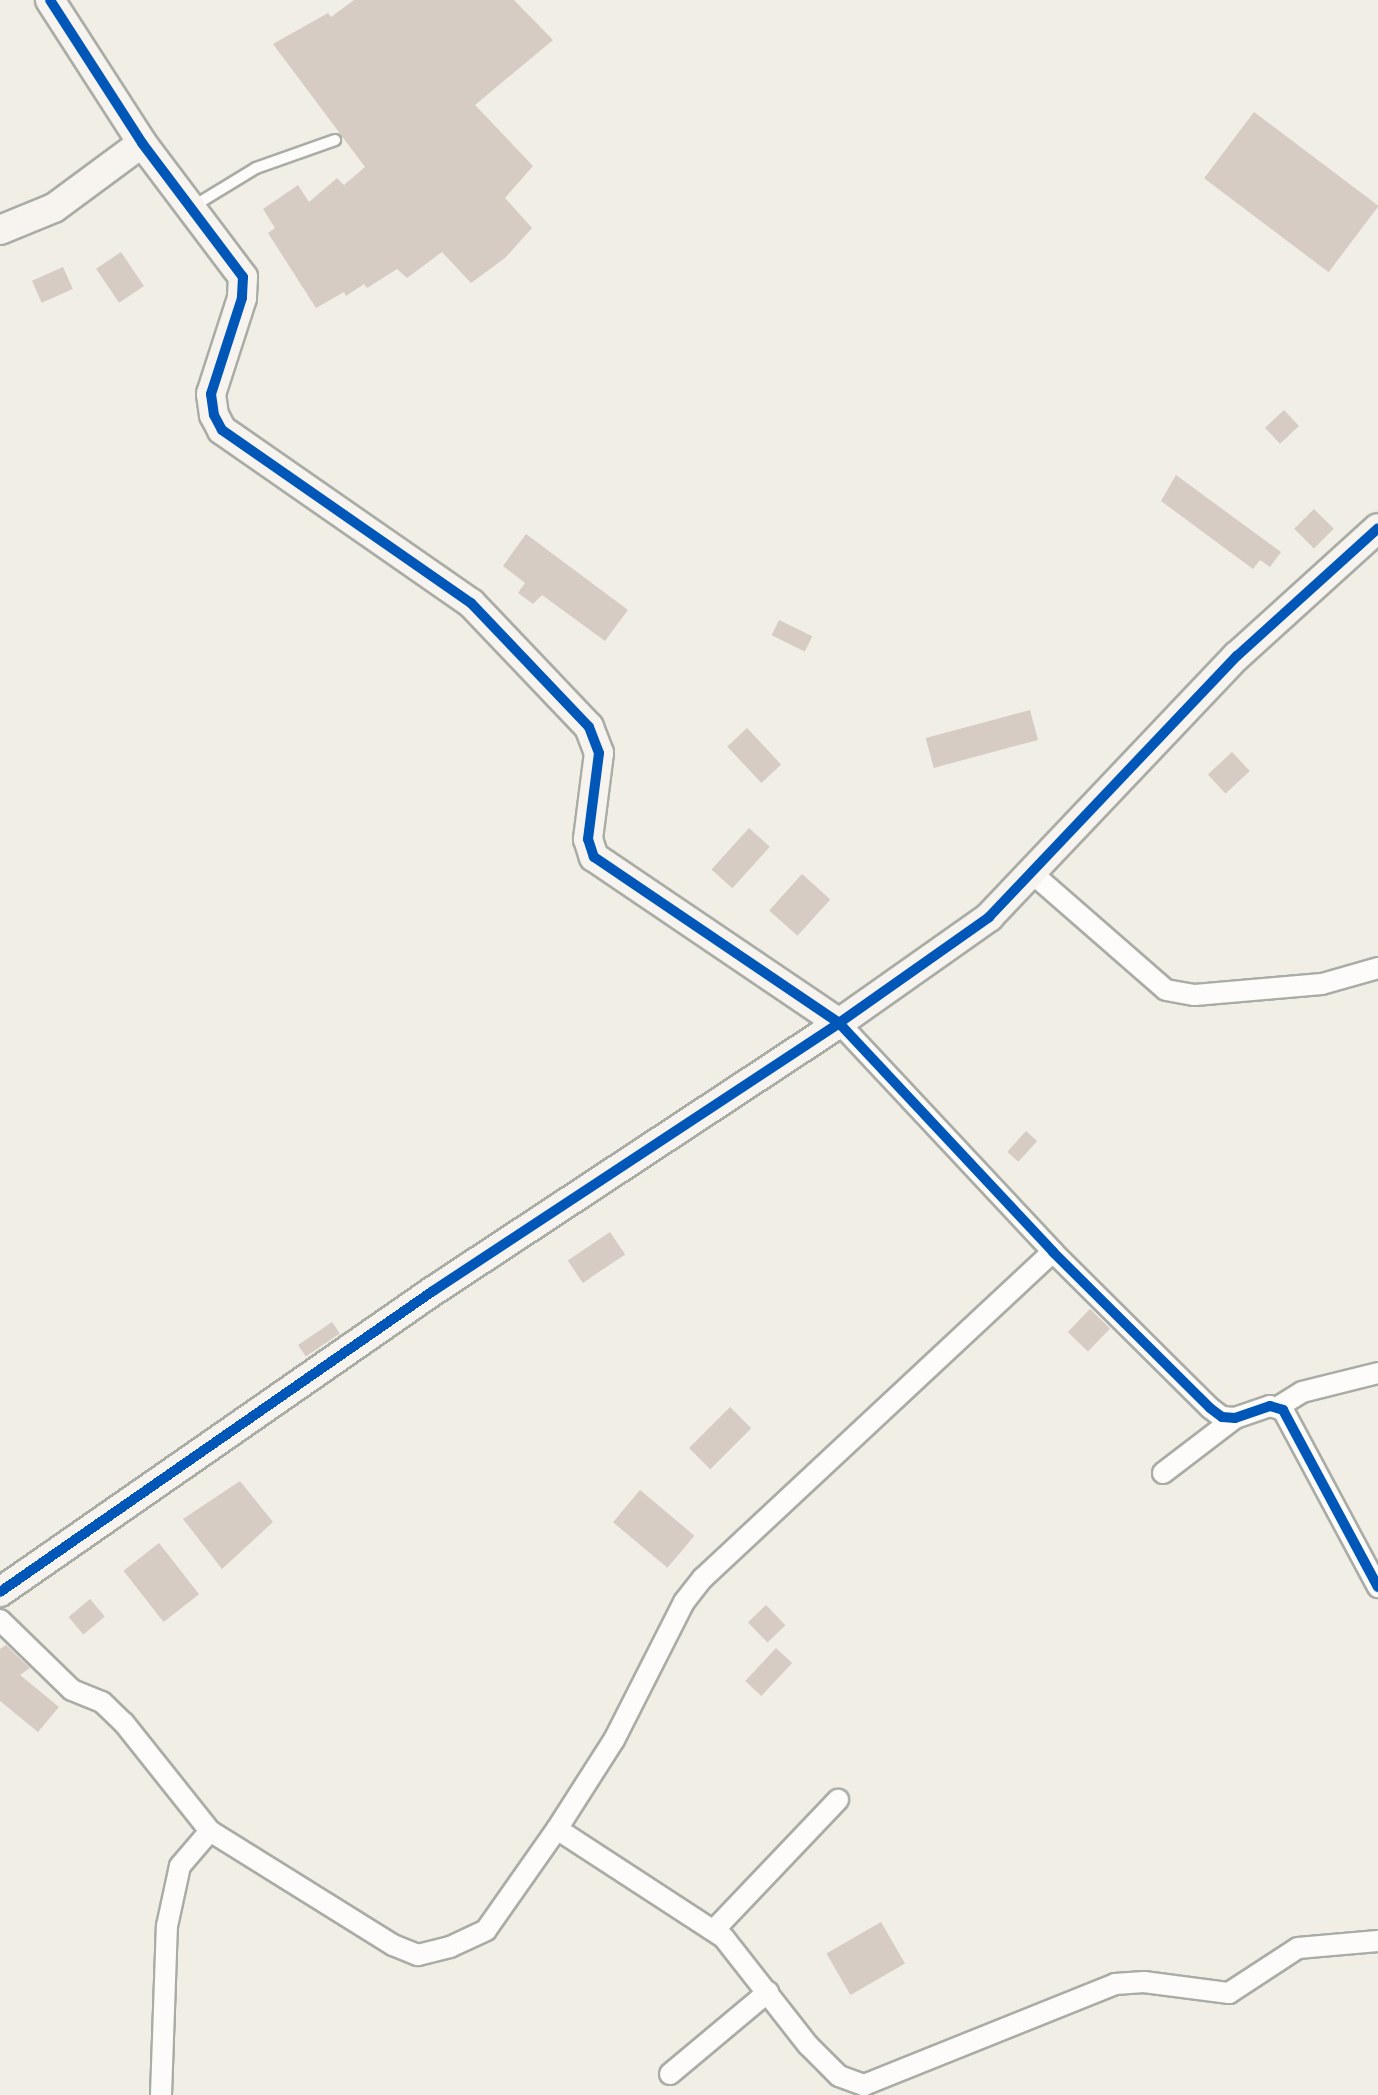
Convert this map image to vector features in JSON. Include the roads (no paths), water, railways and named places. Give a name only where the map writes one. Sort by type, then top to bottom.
[{"type":"street","points":[[55,9],[142,144],[243,277],[242,298],[212,394],[214,414],[222,430],[471,604],[589,727],[599,753],[588,839],[594,858],[839,1023],[1054,1252],[1222,1417],[1234,1418],[1278,1406],[1302,1392],[1378,1373]]},
{"type":"street","points":[[0,230],[54,208],[142,144]]},
{"type":"street","points":[[0,1592],[433,1291],[839,1023],[989,917],[1237,656],[1378,528]]},
{"type":"street","points":[[1033,874],[1166,990],[1195,994],[1322,984],[1378,968]]},
{"type":"street","points":[[0,1620],[72,1690],[102,1702],[124,1723],[210,1831],[366,1930],[418,1955],[450,1948],[486,1930],[557,1829],[614,1740],[684,1602],[703,1578],[1054,1252]]},
{"type":"street","points":[[1278,1406],[1378,1588]]},
{"type":"street","points":[[1164,1473],[1234,1418]]},
{"type":"street","points":[[714,1930],[838,1800]]},
{"type":"street","points":[[557,1829],[714,1930],[808,2046],[840,2076],[864,2086],[1116,1984],[1144,1982],[1229,1993],[1298,1948],[1378,1940]]},
{"type":"street","points":[[161,2095],[167,1926],[180,1866],[210,1831]]},
{"type":"street","points":[[670,2074],[768,1992]]},
{"type":"lane","points":[[191,208],[256,168],[335,140]]}]
